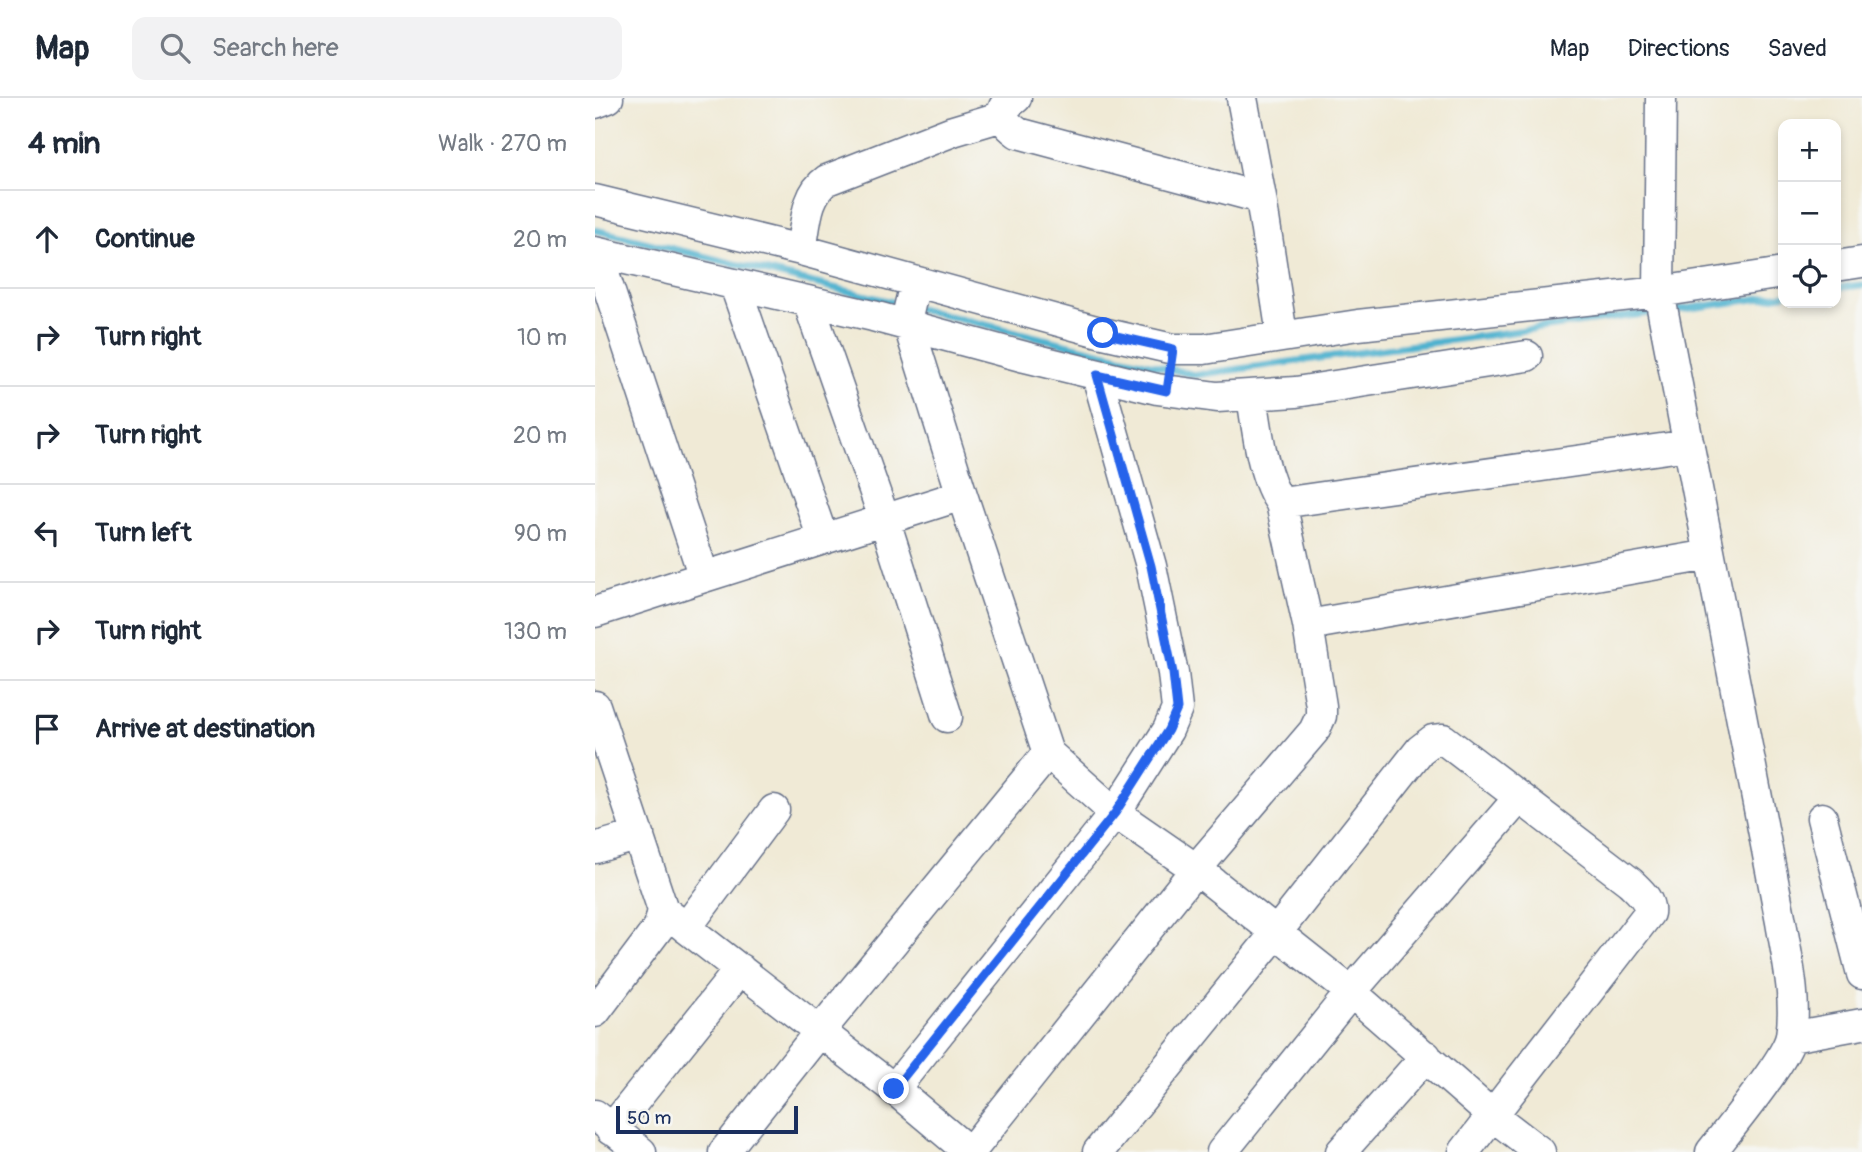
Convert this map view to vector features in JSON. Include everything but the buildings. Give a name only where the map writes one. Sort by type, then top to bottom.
[{"type":"street","points":[[595,103],[608,98]]},
{"type":"street","points":[[1242,98],[1282,335]]},
{"type":"street","points":[[1661,98],[1659,292],[1790,977],[1791,1037],[1781,1059],[1711,1152]]},
{"type":"street","points":[[801,250],[811,200],[817,187],[827,180],[1009,107],[1007,126],[1018,133],[1261,198]]},
{"type":"street","points":[[595,200],[801,250],[911,306],[1097,375],[1170,370],[1205,349],[1282,335],[1659,292],[1778,274]]},
{"type":"street","points":[[596,253],[808,301],[911,306],[1103,333],[1217,397],[1296,392],[1527,355]]},
{"type":"street","points":[[596,253],[704,577]]},
{"type":"street","points":[[1841,264],[1862,262]]},
{"type":"street","points":[[735,285],[823,539]]},
{"type":"street","points":[[808,301],[885,521],[947,717]]},
{"type":"street","points":[[911,306],[962,495],[1048,753],[1115,813],[1196,869],[1351,992],[1493,1116],[1540,1152]]},
{"type":"street","points":[[894,1089],[1115,813],[1168,730],[1177,709],[1173,673],[1151,566],[1097,375]]},
{"type":"street","points":[[663,910],[894,1089],[969,1152],[1196,869],[1314,731],[1321,716],[1308,625],[1281,503],[1274,494],[1252,396]]},
{"type":"street","points":[[1281,503],[1689,444]]},
{"type":"street","points":[[595,612],[962,495]]},
{"type":"street","points":[[1308,625],[1710,555]]},
{"type":"street","points":[[595,706],[663,910],[659,927],[595,1012]]},
{"type":"street","points":[[1098,1152],[1420,750],[1433,740],[1443,739],[1518,799],[1630,882],[1650,907],[1649,913],[1465,1152]]},
{"type":"street","points":[[724,1152],[1048,753]]},
{"type":"street","points":[[1223,1152],[1351,992],[1518,799]]},
{"type":"street","points":[[686,928],[774,810]]},
{"type":"street","points":[[1822,818],[1862,974]]},
{"type":"street","points":[[595,848],[639,835]]},
{"type":"street","points":[[641,1152],[603,1122],[740,969]]},
{"type":"street","points":[[1791,1037],[1862,1024]]},
{"type":"street","points":[[1341,1152],[1426,1056]]},
{"type":"waterway","points":[[595,230],[904,305]]},
{"type":"waterway","points":[[1841,287],[1862,285]]},
{"type":"waterway","points":[[1670,311],[1778,296]]},
{"type":"waterway","points":[[915,308],[1195,375],[1658,312]]},
{"type":"route","points":[[894,1089],[1115,813],[1168,730],[1177,709],[1173,673],[1151,566],[1097,375],[1167,391],[1173,349],[1103,333]]}]
